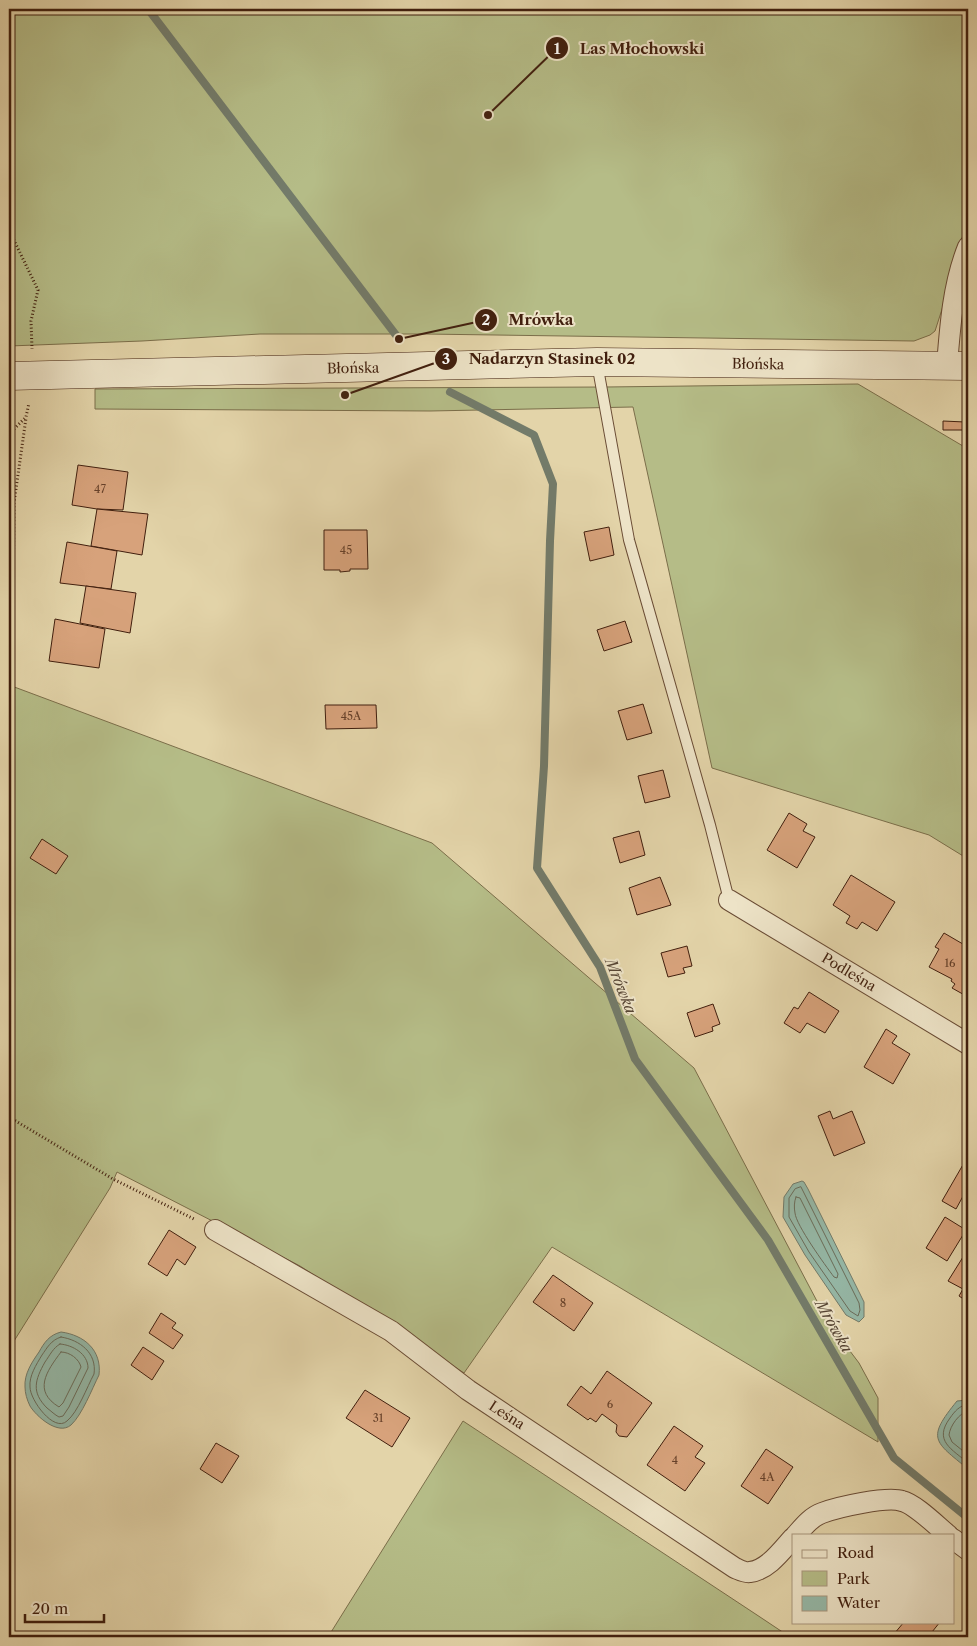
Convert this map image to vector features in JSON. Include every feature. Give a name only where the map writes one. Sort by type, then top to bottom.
[{"type":"main road","name":"Błońska","points":[[21,375],[597,362],[958,366]]},
{"type":"street","points":[[958,366],[951,322],[956,290],[968,247]]},
{"type":"street","name":"Podleśna","points":[[729,900],[968,1044]]},
{"type":"street","name":"Leśna","points":[[215,1230],[391,1331],[468,1390],[735,1568],[750,1572],[762,1568],[778,1555],[792,1539]]},
{"type":"street","points":[[797,1534],[808,1521],[822,1513],[875,1501],[896,1500],[910,1504],[947,1534]]},
{"type":"street","points":[[954,1539],[968,1550]]},
{"type":"lane","points":[[597,362],[629,540],[710,825],[729,900]]},
{"type":"path","points":[[9,230],[38,290],[21,375],[26,417],[14,503],[13,605],[9,615]]},
{"type":"path","points":[[9,434],[26,417]]},
{"type":"path","points":[[9,1117],[113,1179],[215,1230]]},
{"type":"green space","points":[[9,9],[968,9],[968,222],[955,256],[945,300],[935,331],[914,341],[425,334],[260,334],[9,346]]},
{"type":"green space","points":[[858,384],[968,449],[968,859],[929,835],[712,768],[633,407],[430,411],[95,409],[95,389]]},
{"type":"green space","points":[[9,685],[432,843],[694,1068],[828,1322],[859,1363],[878,1398],[878,1442],[552,1247],[464,1373],[300,1266],[117,1172],[110,1188],[9,1349]]},
{"type":"green space","points":[[463,1421],[757,1615],[790,1637],[328,1637]]},
{"type":"water","points":[[802,1181],[808,1189],[864,1302],[864,1317],[859,1322],[846,1315],[805,1255],[783,1217],[784,1197],[793,1184]]},
{"type":"water","points":[[61,1332],[77,1336],[90,1345],[98,1358],[99,1366],[99,1375],[86,1402],[75,1421],[66,1428],[54,1426],[42,1419],[30,1406],[25,1389],[26,1377],[34,1360],[50,1337]]},
{"type":"water","points":[[968,1400],[968,1469],[941,1445],[938,1439],[938,1432],[947,1414],[957,1401]]},
{"type":"building","points":[[943,421],[965,422],[965,430],[943,430]]},
{"type":"building","points":[[78,465],[128,472],[123,510],[97,509],[72,505]]},
{"type":"building","points":[[97,509],[148,514],[142,555],[91,546]]},
{"type":"building","points":[[609,527],[614,555],[590,561],[584,532]]},
{"type":"building","points":[[324,530],[367,530],[368,569],[350,569],[350,571],[340,572],[340,570],[324,570]]},
{"type":"building","points":[[67,542],[117,551],[111,589],[60,583]]},
{"type":"building","points":[[86,586],[136,593],[130,633],[80,623]]},
{"type":"building","points":[[55,619],[105,629],[99,668],[49,661]]},
{"type":"building","points":[[625,621],[632,642],[604,651],[597,630]]},
{"type":"building","points":[[643,704],[652,733],[627,740],[618,711]]},
{"type":"building","points":[[325,705],[376,705],[377,728],[326,729]]},
{"type":"building","points":[[663,770],[670,797],[645,803],[638,776]]},
{"type":"building","points":[[789,813],[807,824],[803,831],[815,837],[797,868],[767,850]]},
{"type":"building","points":[[639,831],[645,855],[620,863],[613,838]]},
{"type":"building","points":[[42,839],[68,856],[56,874],[30,858]]},
{"type":"building","points":[[851,875],[895,902],[877,931],[862,922],[857,929],[846,923],[850,916],[833,905]]},
{"type":"building","points":[[660,877],[671,905],[637,915],[629,888]]},
{"type":"building","points":[[944,933],[968,947],[968,997],[952,988],[955,984],[951,981],[952,979],[929,967],[939,949],[935,947]]},
{"type":"building","points":[[687,946],[692,966],[683,968],[685,973],[668,977],[661,953]]},
{"type":"building","points":[[809,992],[839,1011],[825,1033],[807,1023],[800,1033],[784,1023],[794,1007],[798,1009]]},
{"type":"building","points":[[713,1004],[720,1024],[712,1027],[713,1031],[695,1037],[687,1013]]},
{"type":"building","points":[[886,1029],[897,1036],[892,1043],[910,1054],[893,1084],[864,1067]]},
{"type":"building","points":[[830,1111],[833,1119],[852,1111],[865,1143],[834,1156],[818,1116]]},
{"type":"building","points":[[968,1156],[968,1187],[956,1209],[942,1201]]},
{"type":"building","points":[[945,1217],[966,1230],[947,1261],[926,1248]]},
{"type":"building","points":[[169,1230],[196,1247],[185,1265],[177,1259],[167,1276],[148,1264]]},
{"type":"building","points":[[963,1257],[968,1261],[968,1302],[959,1296],[963,1289],[948,1281]]},
{"type":"building","points":[[553,1275],[593,1303],[574,1331],[533,1302]]},
{"type":"building","points":[[161,1313],[176,1323],[172,1328],[183,1335],[173,1349],[149,1333]]},
{"type":"building","points":[[143,1347],[164,1361],[152,1380],[131,1365]]},
{"type":"building","points":[[607,1371],[652,1403],[627,1437],[619,1436],[616,1432],[617,1425],[602,1414],[596,1422],[590,1418],[588,1420],[567,1405],[581,1386],[591,1394]]},
{"type":"building","points":[[365,1390],[410,1418],[392,1447],[346,1418]]},
{"type":"building","points":[[674,1426],[703,1446],[695,1457],[705,1463],[685,1491],[647,1465]]},
{"type":"building","points":[[216,1443],[239,1456],[222,1483],[200,1469]]},
{"type":"building","points":[[766,1449],[793,1467],[768,1504],[741,1486]]},
{"type":"building","points":[[902,1624],[938,1624],[928,1637],[898,1637],[894,1634]]},
{"type":"waterway","name":"Mrówka","points":[[148,9],[399,339]]},
{"type":"waterway","name":"Mrówka","points":[[450,392],[534,435],[553,484],[544,766],[537,868],[600,967],[635,1059],[768,1240],[894,1458],[968,1518]]},
{"type":"place","name":"Las Młochowski","points":[[488,115]]},
{"type":"place","name":"Mrówka","points":[[399,339]]},
{"type":"place","name":"Nadarzyn Stasinek 02","points":[[345,395]]}]
